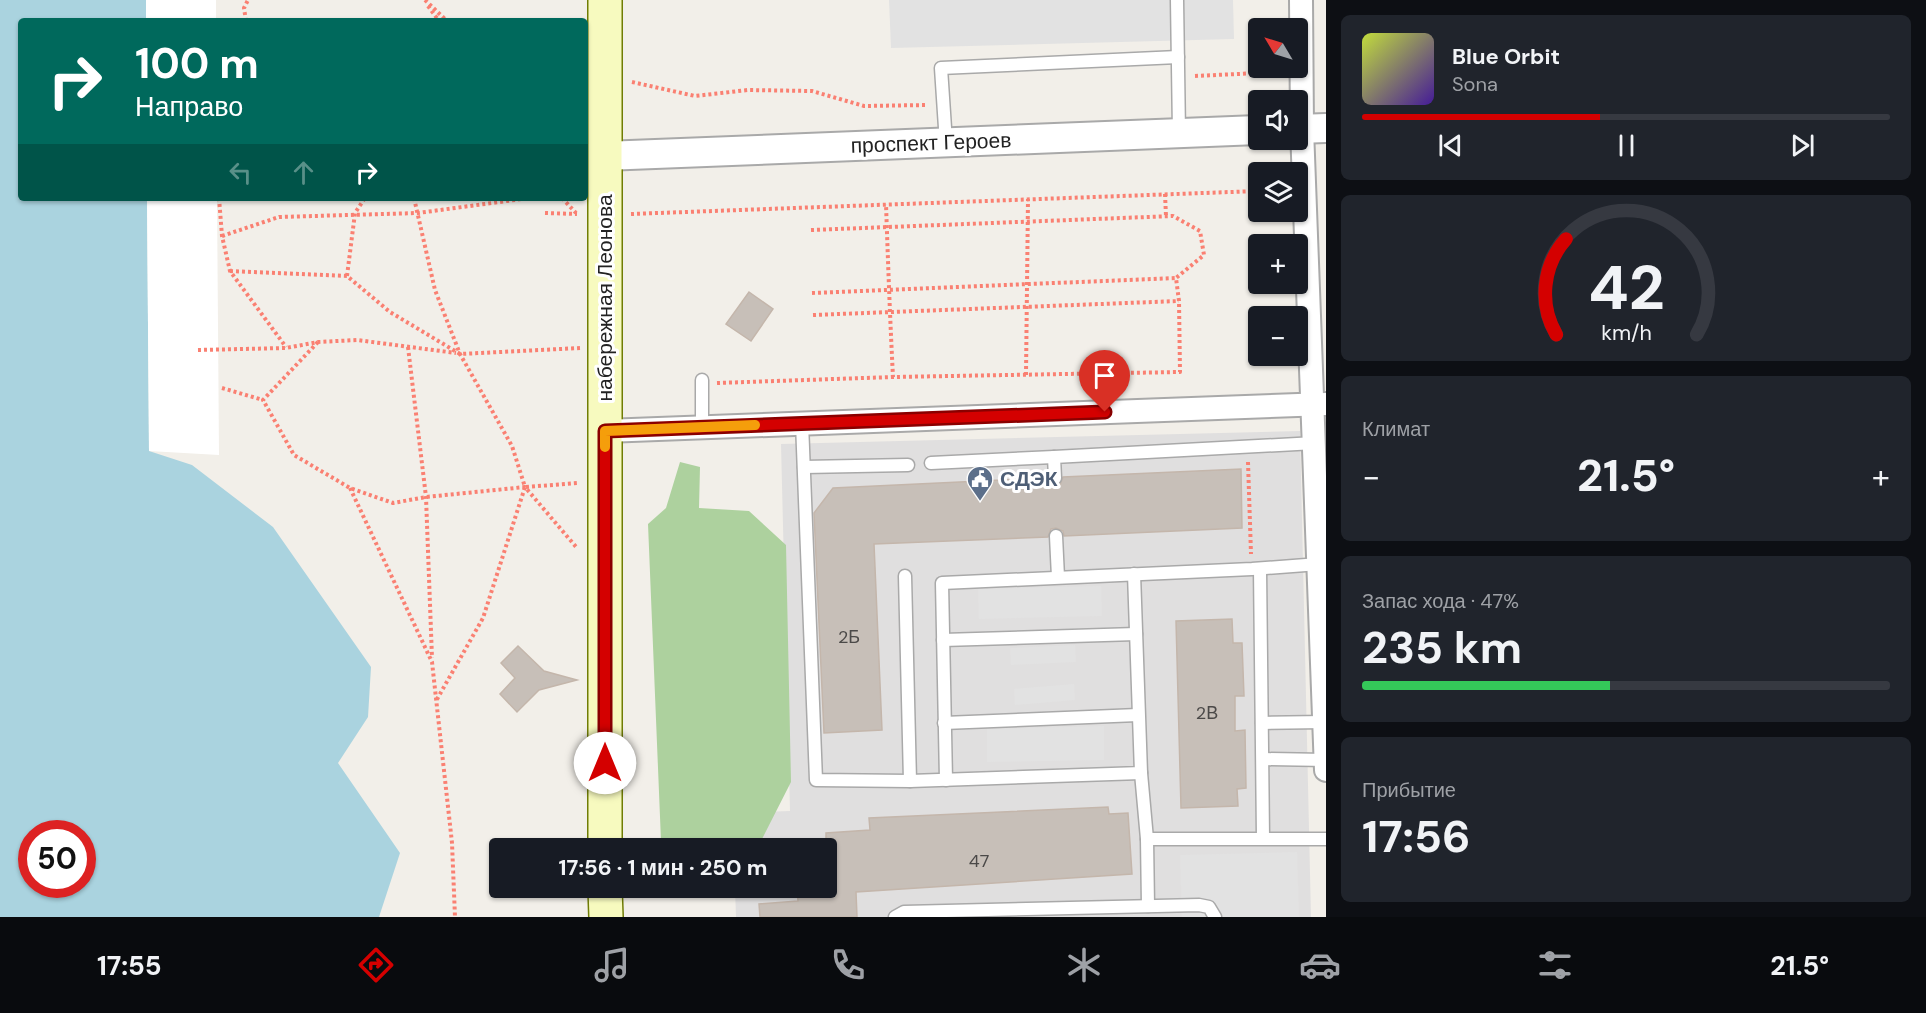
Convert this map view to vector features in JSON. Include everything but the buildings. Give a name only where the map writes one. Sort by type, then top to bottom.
[{"type":"main road","name":"набережная Леонова","points":[[605,0],[605,838]]},
{"type":"main road","points":[[606,898],[606,917]]},
{"type":"street","points":[[1301,0],[1301,18]]},
{"type":"street","points":[[1303,78],[1309,128],[1320,405],[1315,443],[1326,770]]},
{"type":"street","name":"проспект Героев","points":[[604,156],[1248,131]]},
{"type":"street","points":[[605,431],[1320,405]]},
{"type":"lane","points":[[1178,0],[1179,134]]},
{"type":"lane","points":[[946,143],[941,68],[1178,57]]},
{"type":"lane","points":[[702,382],[702,427]]},
{"type":"lane","points":[[802,423],[816,780],[910,781],[1141,773]]},
{"type":"lane","points":[[931,463],[1315,443]]},
{"type":"lane","points":[[1054,457],[1054,478]]},
{"type":"lane","points":[[804,467],[908,465]]},
{"type":"lane","points":[[1056,536],[1058,577]]},
{"type":"lane","points":[[946,780],[942,583],[1256,569],[1319,564]]},
{"type":"lane","points":[[1256,569],[1263,759],[1263,838]]},
{"type":"lane","points":[[1134,574],[1138,715],[1147,839],[1148,906]]},
{"type":"lane","points":[[905,576],[910,781]]},
{"type":"lane","points":[[943,640],[1136,634]]},
{"type":"lane","points":[[944,723],[1138,715]]},
{"type":"lane","points":[[1262,723],[1324,722]]},
{"type":"lane","points":[[1263,759],[1326,760]]},
{"type":"lane","points":[[1147,839],[1326,839]]},
{"type":"lane","points":[[895,917],[904,912],[1057,913],[1148,906],[1199,905],[1209,908],[1215,917]]},
{"type":"path","points":[[246,18],[244,8],[248,0]]},
{"type":"path","points":[[425,0],[437,18]]},
{"type":"path","points":[[425,0],[444,18]]},
{"type":"path","points":[[1178,77],[1248,74]]},
{"type":"path","points":[[630,82],[695,96],[748,90],[812,92],[864,106],[944,104]]},
{"type":"path","points":[[630,214],[1248,191]]},
{"type":"path","points":[[1165,194],[1166,216]]},
{"type":"path","points":[[1026,375],[1028,199]]},
{"type":"path","points":[[219,201],[222,236],[230,271],[286,348]]},
{"type":"path","points":[[347,276],[354,213],[363,201]]},
{"type":"path","points":[[415,201],[435,290],[460,354],[512,446],[525,487],[580,551],[605,570]]},
{"type":"path","points":[[222,236],[279,217],[354,213],[418,213],[507,201]]},
{"type":"path","points":[[545,213],[577,214],[565,201]]},
{"type":"path","points":[[886,204],[893,377]]},
{"type":"path","points":[[811,230],[1173,216],[1200,231],[1204,255],[1176,278],[889,292],[812,293]]},
{"type":"path","points":[[230,271],[347,276],[390,312],[460,354]]},
{"type":"path","points":[[702,382],[1180,372],[1179,301],[1176,278]]},
{"type":"path","points":[[813,315],[1179,301]]},
{"type":"path","points":[[198,350],[286,348],[318,342],[357,340],[460,354],[605,347]]},
{"type":"path","points":[[263,400],[318,342]]},
{"type":"path","points":[[408,347],[426,497],[432,662],[452,843],[456,917]]},
{"type":"path","points":[[222,388],[263,400],[294,455],[350,488],[393,503],[426,497],[605,480]]},
{"type":"path","points":[[1247,447],[1256,569]]},
{"type":"path","points":[[436,702],[483,618],[525,487]]},
{"type":"path","points":[[350,488],[432,662]]},
{"type":"shaded area","points":[[889,0],[1233,0],[1234,39],[891,48]]},
{"type":"shaded area","points":[[1300,431],[1311,917],[736,917],[735,898],[837,898],[837,838],[734,838],[733,813],[790,811],[781,444]]},
{"type":"shaded area","points":[[1101,586],[1102,616],[979,619],[978,589]]},
{"type":"shaded area","points":[[1075,645],[1076,662],[1011,665],[1010,648]]},
{"type":"shaded area","points":[[1074,684],[1075,700],[1015,705],[1014,689]]},
{"type":"shaded area","points":[[1104,726],[1104,760],[987,762],[987,729]]},
{"type":"shaded area","points":[[1297,852],[1299,917],[1182,917],[1180,855]]},
{"type":"green space","points":[[680,462],[700,467],[699,508],[749,511],[786,545],[791,782],[763,838],[661,838],[648,524],[666,508]]},
{"type":"water","points":[[0,0],[146,0],[146,18],[18,18],[18,201],[147,201],[149,451],[192,465],[273,527],[371,667],[368,717],[338,763],[400,853],[379,917],[0,917]]},
{"type":"pier","points":[[146,0],[216,0],[216,18],[146,18]]},
{"type":"pier","points":[[147,201],[217,201],[219,455],[149,451]]},
{"type":"slow traffic","points":[[605,447],[605,431],[755,425]]},
{"type":"place","name":"СДЭК","points":[[980,502]]},
{"type":"route","points":[[605,763],[605,431],[1105,412]]}]
